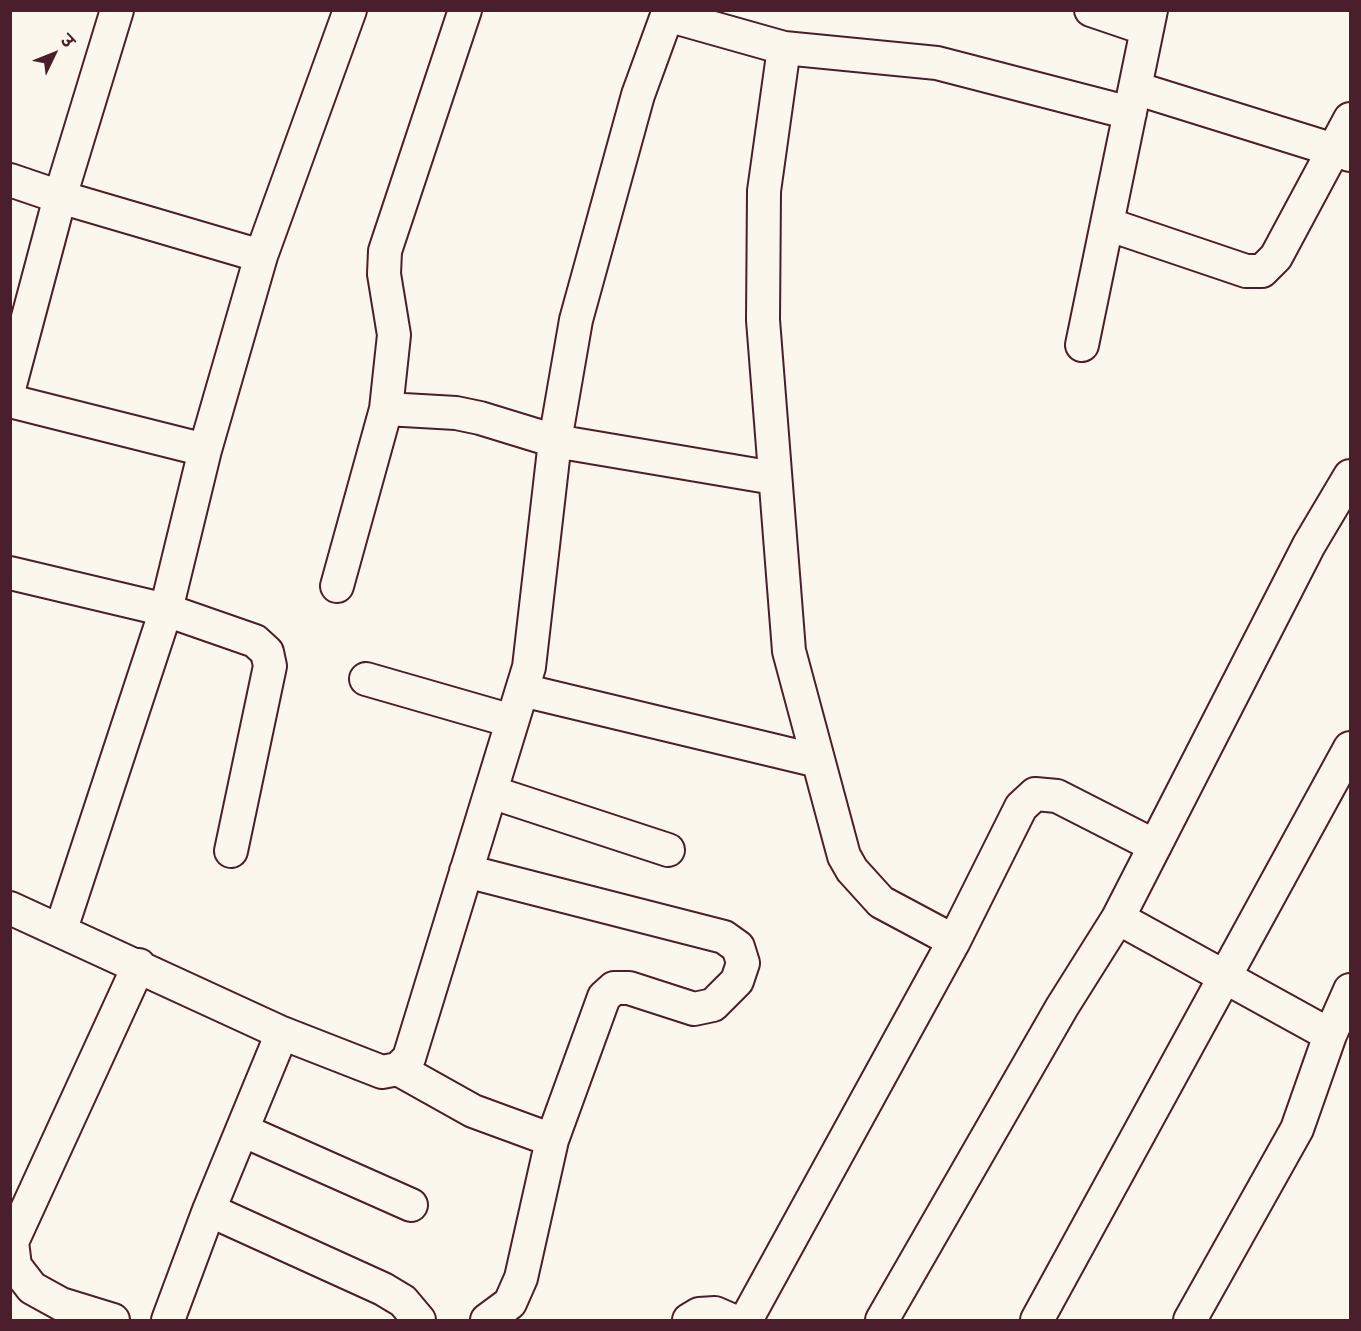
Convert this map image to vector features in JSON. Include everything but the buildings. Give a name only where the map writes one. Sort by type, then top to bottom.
[{"type":"street","points":[[10,385],[60,197],[117,10]]},
{"type":"street","points":[[60,929],[166,610],[205,450],[261,256],[350,10]]},
{"type":"street","points":[[337,586],[386,409],[394,335],[384,274],[385,251],[465,10]]},
{"type":"street","points":[[1082,345],[1149,20],[1090,10]]},
{"type":"street","points":[[10,908],[139,965],[282,1033],[382,1072],[398,1069],[409,1058],[529,667],[555,441],[576,320],[638,95],[668,13],[784,48],[938,63],[1133,100],[1343,152]]},
{"type":"street","points":[[784,48],[764,191],[763,320],[789,651],[844,856],[852,870],[881,902],[954,941]]},
{"type":"street","points":[[1107,224],[1246,271],[1262,271],[1276,256],[1343,152],[1350,119]]},
{"type":"street","points":[[10,180],[261,256]]},
{"type":"street","points":[[10,402],[205,450]]},
{"type":"street","points":[[386,409],[480,418],[555,441],[774,478]]},
{"type":"street","points":[[882,1320],[1062,1007],[1118,918],[1309,545],[1350,476]]},
{"type":"street","points":[[10,573],[166,610],[255,641],[267,652],[270,666],[231,851]]},
{"type":"street","points":[[366,680],[512,721]]},
{"type":"street","points":[[522,690],[818,761]]},
{"type":"street","points":[[1037,1320],[1350,748]]},
{"type":"street","points":[[491,792],[668,850]]},
{"type":"street","points":[[746,1320],[954,941],[1021,807],[1035,794],[1057,796],[1155,846]]},
{"type":"street","points":[[466,871],[724,936],[738,947],[743,963],[737,981],[713,1005],[694,1009],[629,988],[614,988],[604,998],[552,1140],[521,1278],[510,1303],[487,1320]]},
{"type":"street","points":[[1118,918],[1330,1035]]},
{"type":"street","points":[[113,1320],[58,1312],[32,1288],[15,1266],[12,1242],[139,965]]},
{"type":"street","points":[[1190,1320],[1297,1129],[1330,1035],[1350,990]]},
{"type":"street","points":[[168,1320],[209,1210],[282,1033]]},
{"type":"street","points":[[398,1069],[473,1111],[552,1140]]},
{"type":"street","points":[[242,1130],[411,1205]]},
{"type":"street","points":[[209,1210],[383,1288],[403,1301],[418,1320]]},
{"type":"street","points":[[689,1320],[699,1314],[715,1314],[731,1320]]}]
